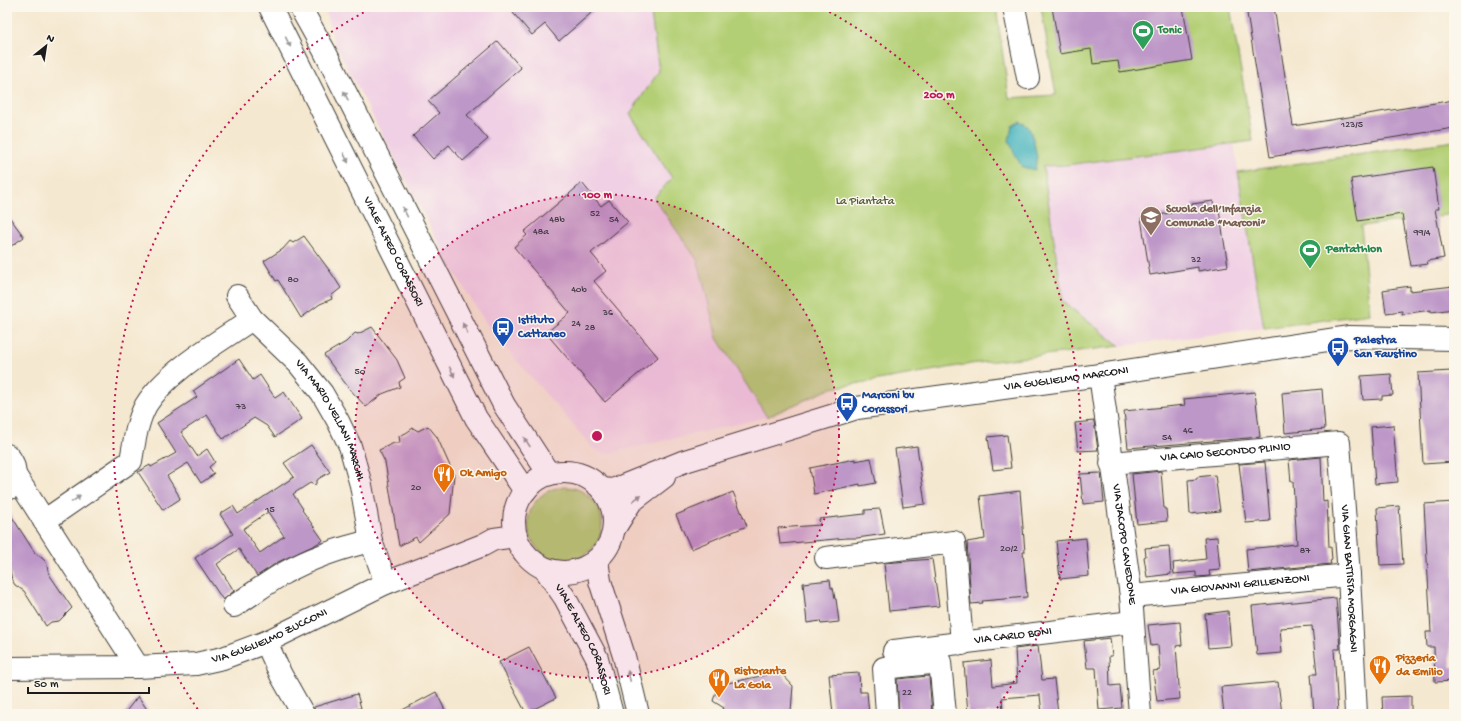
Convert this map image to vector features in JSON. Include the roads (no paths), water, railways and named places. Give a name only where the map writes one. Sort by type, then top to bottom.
[{"type":"street","name":"VIALE ALFEO CORASSORI","points":[[270,7],[476,418],[525,491]]},
{"type":"street","points":[[300,7],[324,50],[504,405],[549,474]]},
{"type":"street","points":[[1014,7],[1028,78]]},
{"type":"street","name":"VIA MARIO VELLANI MARCHI","points":[[237,296],[252,319],[298,363],[322,393],[338,421],[350,446],[361,485],[371,541],[386,583]]},
{"type":"street","points":[[44,521],[131,461],[139,425],[146,406],[171,376],[252,319]]},
{"type":"street","name":"VIA GUGLIELMO MARCONI","points":[[602,489],[613,490],[685,461],[857,408],[1100,375],[1348,337],[1454,339]]},
{"type":"street","name":"VIA JACOPO CAVEDONE","points":[[1100,375],[1131,596],[1140,714]]},
{"type":"street","name":"VIA CAIO SECONDO PLINIO","points":[[1112,463],[1339,443]]},
{"type":"street","name":"VIA GIAN BATTISTA MORGAGNI","points":[[1339,443],[1350,575],[1356,714]]},
{"type":"street","points":[[7,455],[14,464],[11,483],[44,521],[138,667]]},
{"type":"street","name":"VIA GUGLIELMO MARCONI","points":[[614,529],[631,502],[685,461]]},
{"type":"street","points":[[563,472],[577,474],[591,480],[602,489],[612,508],[614,529],[609,546],[597,560],[581,569],[563,572],[545,569],[532,561],[522,550],[516,536],[514,520],[517,505],[525,491],[536,481],[549,474],[563,472]]},
{"type":"street","name":"VIA GUGLIELMO ZUCCONI","points":[[7,668],[138,667],[196,664],[223,658],[266,642],[386,583],[483,546],[494,539],[516,536]]},
{"type":"street","points":[[234,606],[283,574],[311,560],[342,548],[371,541]]},
{"type":"street","points":[[826,558],[954,542],[962,644]]},
{"type":"street","points":[[597,560],[600,581],[624,656],[638,714]]},
{"type":"street","name":"VIALE ALFEO CORASSORI","points":[[545,569],[565,598],[597,658],[612,714]]},
{"type":"street","name":"VIA GIOVANNI GRILLENZONI","points":[[1131,596],[1350,575]]},
{"type":"street","name":"VIA CARLO BONI","points":[[889,659],[962,644],[1132,622]]},
{"type":"street","points":[[266,642],[281,675],[303,714]]},
{"type":"street","points":[[887,714],[889,659],[940,662],[946,714]]},
{"type":"water","points":[[1020,121],[1029,127],[1034,142],[1037,157],[1035,170],[1022,167],[1009,140],[1012,126]]},
{"type":"place","name":"Tonic","points":[[1143,50]]},
{"type":"place","name":"Scuola dell’Infanzia Comunale “Marconi”","points":[[1151,236]]},
{"type":"place","name":"Pentathlon","points":[[1310,270]]},
{"type":"place","name":"Istituto Cattaneo","points":[[503,348]]},
{"type":"place","name":"Palestra San Faustino","points":[[1338,368]]},
{"type":"place","name":"Marconi bv Corassori","points":[[847,422]]},
{"type":"place","name":"Ok Amigo","points":[[444,494]]},
{"type":"place","name":"Pizzeria da Emilio","points":[[1380,686]]},
{"type":"place","name":"Ristorante La Gola","points":[[719,698]]},
{"type":"park label","name":"La Piantata","points":[[865,202]]}]
